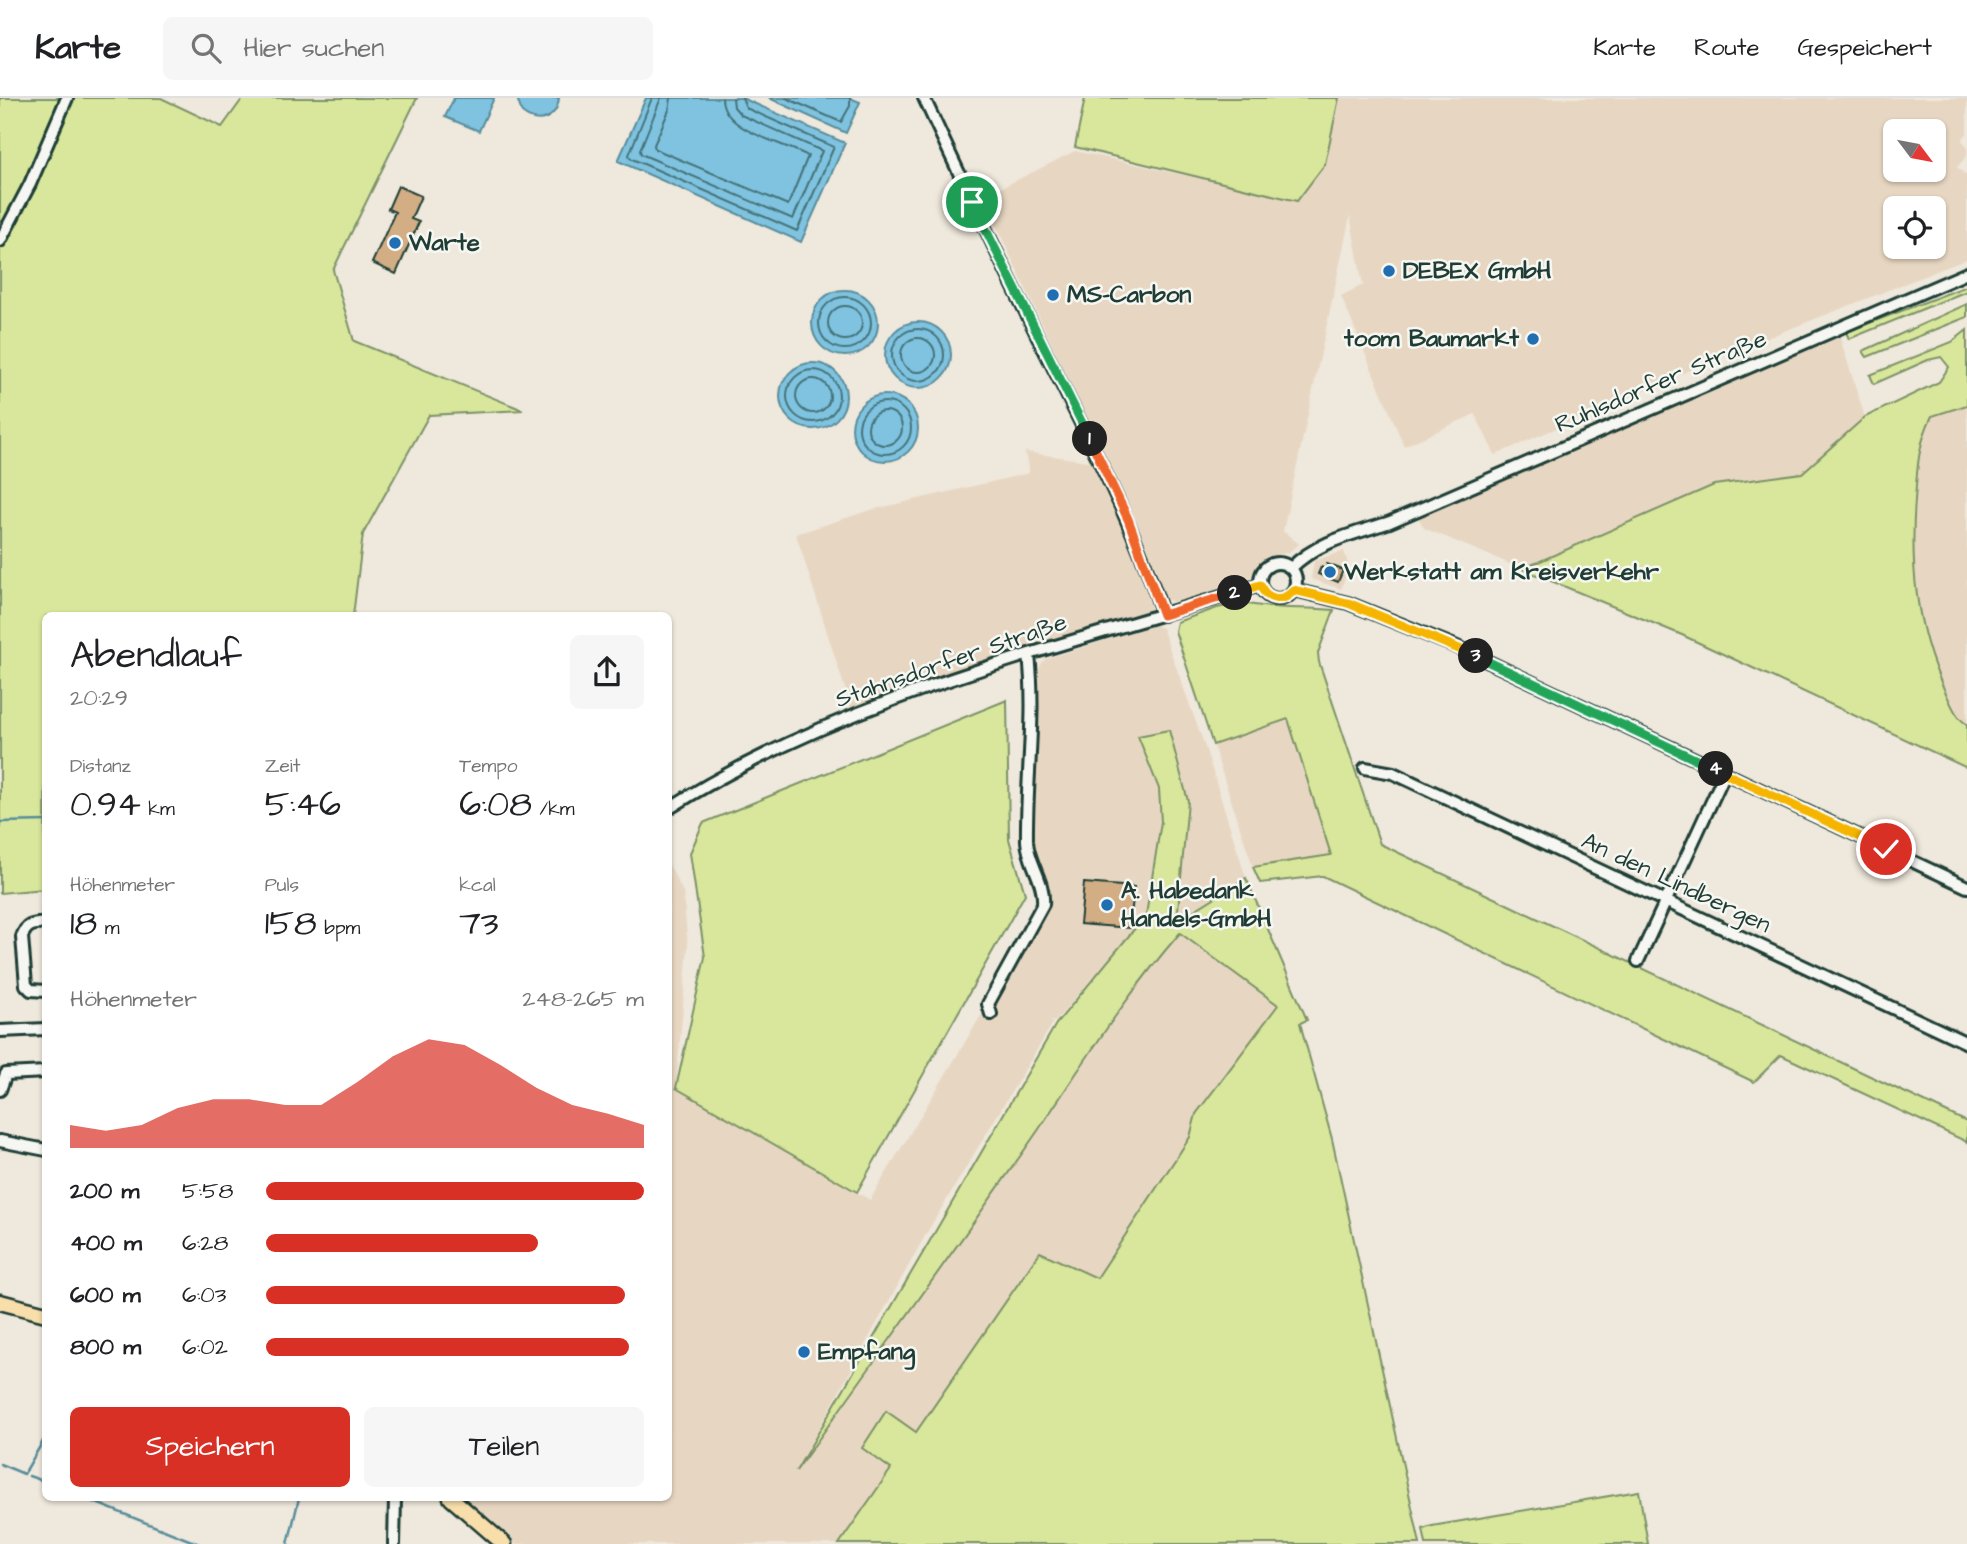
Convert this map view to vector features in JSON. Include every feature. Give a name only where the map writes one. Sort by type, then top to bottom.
[{"type":"main road","points":[[0,1303],[42,1313]]},
{"type":"main road","points":[[454,1501],[504,1544]]},
{"type":"street","points":[[0,242],[30,184],[66,98]]},
{"type":"street","points":[[924,98],[972,202],[1097,451],[1128,519],[1163,615]]},
{"type":"street","name":"Ruhlsdorfer Straße","points":[[1291,568],[1302,557],[1323,544],[1371,528],[1967,273]]},
{"type":"street","points":[[1272,564],[1291,568],[1296,578],[1294,590],[1286,597],[1275,599],[1265,594],[1260,585],[1264,570],[1272,564]]},
{"type":"street","name":"Stahnsdorfer Straße","points":[[672,807],[739,768],[830,724],[909,693],[1260,585]]},
{"type":"street","points":[[1294,590],[1348,603],[1457,647],[1967,887]]},
{"type":"street","points":[[991,1014],[988,1004],[1043,904],[1044,894],[1027,845],[1032,685],[1029,655]]},
{"type":"street","name":"An den Lindbergen","points":[[1365,768],[1392,773],[1967,1043]]},
{"type":"street","points":[[1638,961],[1725,773]]},
{"type":"street","points":[[42,923],[31,924],[24,930],[22,937],[26,985],[31,990],[42,990]]},
{"type":"street","points":[[0,1031],[42,1029]]},
{"type":"street","points":[[0,1090],[6,1074],[42,1072]]},
{"type":"street","points":[[0,1141],[42,1149]]},
{"type":"street","points":[[394,1544],[395,1501]]},
{"type":"shaded area","points":[[1339,98],[1967,98],[1967,133],[1962,140],[1967,146],[1967,156],[1957,167],[1967,176],[1967,259],[1724,355],[1495,455],[1475,414],[1404,446],[1341,296],[1363,285],[1350,216],[1283,531],[1299,544],[1287,553],[1268,556],[1249,580],[1177,603],[1163,598],[1132,517],[983,197],[1075,151],[1297,200],[1325,164]]},
{"type":"shaded area","points":[[1839,335],[1865,417],[1802,473],[1714,485],[1522,569],[1424,528],[1417,515]]},
{"type":"shaded area","points":[[1967,405],[1967,724],[1962,722],[1949,699],[1923,636],[1915,594],[1912,536],[1917,457],[1925,429],[1932,416]]},
{"type":"shaded area","points":[[1025,452],[1094,462],[1124,523],[1153,603],[1149,612],[1037,647],[853,714],[796,534],[871,510],[1029,473]]},
{"type":"shaded area","points":[[1344,551],[1349,567],[1341,589],[1311,579],[1314,561]]},
{"type":"shaded area","points":[[1154,625],[1162,628],[1205,747],[1246,878],[1177,922],[1188,801],[1138,736],[1159,789],[1161,822],[1146,914],[1055,1022],[1050,1021],[1053,1023],[926,1234],[800,1463],[1037,1132],[1151,965],[1180,932],[1278,1004],[1196,1114],[1190,1137],[1097,1278],[1040,1252],[839,1544],[516,1544],[466,1501],[672,1501],[672,871],[683,892],[688,947],[676,1088],[870,1200],[988,1004],[1043,904],[1027,844],[1030,752],[1040,666],[1045,659]]},
{"type":"shaded area","points":[[1288,719],[1331,855],[1253,867],[1213,745]]},
{"type":"green space","points":[[0,98],[161,98],[222,127],[243,98],[417,98],[333,270],[354,341],[523,410],[429,415],[363,534],[353,612],[42,612],[42,889],[0,893]]},
{"type":"green space","points":[[1085,98],[1339,98],[1325,164],[1297,201],[1075,147]]},
{"type":"green space","points":[[1967,286],[1967,291],[1849,339],[1846,332]]},
{"type":"green space","points":[[1967,304],[1967,317],[1867,357],[1863,351]]},
{"type":"green space","points":[[1967,330],[1967,405],[1932,416],[1927,426],[1918,467],[1913,549],[1917,596],[1927,643],[1951,703],[1959,718],[1967,724],[1967,768],[1682,635],[1522,569],[1714,485],[1802,473],[1865,417],[1939,382],[1949,367],[1941,357],[1874,384],[1870,375],[1952,342]]},
{"type":"green space","points":[[1243,603],[1278,608],[1334,610],[1318,653],[1319,662],[1380,844],[1967,1122],[1967,1142],[1781,1055],[1754,1082],[1323,876],[1260,883],[1253,867],[1331,855],[1288,719],[1213,745],[1175,631],[1177,622],[1217,608]]},
{"type":"green space","points":[[1007,700],[1009,839],[1025,894],[857,1192],[676,1088],[705,957],[690,853],[703,823]]},
{"type":"green space","points":[[1169,730],[1188,801],[1177,921],[1246,878],[1307,1020],[1300,1023],[1332,1139],[1420,1544],[839,1544],[891,1469],[862,1448],[886,1411],[916,1432],[1040,1252],[1097,1278],[1190,1137],[1196,1114],[1278,1005],[1180,933],[1123,1005],[1007,1175],[796,1471],[1056,1024],[1146,915],[1161,822],[1159,789],[1138,736]]},
{"type":"green space","points":[[1639,1491],[1648,1544],[1426,1544],[1423,1529],[1432,1526]]},
{"type":"water","points":[[454,98],[494,98],[479,131],[445,117]]},
{"type":"water","points":[[517,98],[559,98],[555,111],[540,120],[522,113]]},
{"type":"water","points":[[646,98],[742,98],[845,143],[801,242],[618,161]]},
{"type":"water","points":[[769,98],[850,98],[860,102],[846,133]]},
{"type":"water","points":[[845,290],[858,293],[868,300],[875,310],[878,323],[875,336],[868,346],[858,353],[845,356],[832,353],[822,346],[815,336],[812,323],[815,310],[822,300],[832,293]]},
{"type":"water","points":[[918,322],[931,325],[941,332],[948,342],[951,355],[948,368],[941,378],[931,385],[918,388],[905,385],[895,378],[888,368],[885,355],[888,342],[895,332],[905,325]]},
{"type":"water","points":[[813,363],[826,366],[836,373],[843,383],[846,396],[843,409],[836,419],[826,426],[813,429],[800,426],[790,419],[783,409],[780,396],[783,383],[790,373],[800,366]]},
{"type":"water","points":[[885,395],[898,398],[908,405],[915,415],[918,428],[915,441],[908,451],[898,458],[885,461],[872,458],[862,451],[855,441],[852,428],[855,415],[862,405],[872,398]]},
{"type":"building","name":"Warte","points":[[398,186],[421,196],[411,219],[419,222],[396,274],[372,263],[395,212],[388,209]]},
{"type":"building","name":"Werkstatt am Kreisverkehr","points":[[1327,564],[1343,570],[1338,582],[1318,574],[1321,567],[1326,569]]},
{"type":"building","name":"A. Habedank Handels-GmbH","points":[[1084,883],[1134,887],[1130,928],[1080,924]]},
{"type":"waterway","points":[[0,822],[42,821]]},
{"type":"waterway","points":[[0,1464],[24,1474],[42,1443]]},
{"type":"waterway","points":[[29,1476],[42,1481]]},
{"type":"waterway","points":[[92,1501],[199,1544]]},
{"type":"waterway","points":[[288,1544],[298,1501]]},
{"type":"place","name":"Warte","points":[[395,243]]},
{"type":"place","name":"DEBEX GmbH","points":[[1389,271]]},
{"type":"place","name":"MS-Carbon","points":[[1053,295]]},
{"type":"place","name":"toom Baumarkt","points":[[1533,339]]},
{"type":"place","name":"Werkstatt am Kreisverkehr","points":[[1330,572]]},
{"type":"place","name":"A. Habedank Handels-GmbH","points":[[1107,905]]},
{"type":"place","name":"Empfang","points":[[804,1352]]},
{"type":"route","points":[[972,202],[1061,384],[1097,451],[1128,519],[1163,615],[1260,585],[1265,594],[1275,599],[1286,597],[1294,590],[1348,603],[1457,647],[1886,849]]}]
